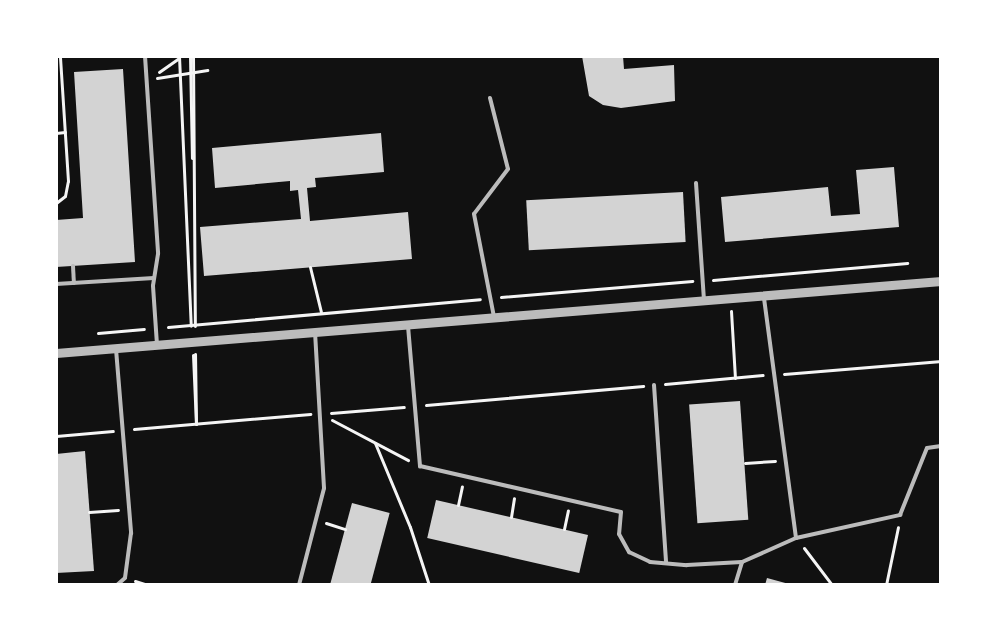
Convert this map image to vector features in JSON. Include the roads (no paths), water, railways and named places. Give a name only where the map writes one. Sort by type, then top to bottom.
[{"type":"street","points":[[56,353],[941,281]]},
{"type":"lane","points":[[145,56],[158,254],[154,278],[157,344]]},
{"type":"lane","points":[[490,98],[508,169],[474,214],[494,317]]},
{"type":"lane","points":[[696,183],[704,299]]},
{"type":"lane","points":[[73,266],[74,283]]},
{"type":"lane","points":[[56,284],[154,278]]},
{"type":"lane","points":[[764,294],[796,538]]},
{"type":"lane","points":[[408,324],[420,466],[621,512],[619,534],[629,552],[650,562],[742,562],[796,538],[900,515],[927,448],[941,446]]},
{"type":"lane","points":[[299,585],[324,488],[315,331]]},
{"type":"lane","points":[[116,347],[131,533],[125,578],[116,585]]},
{"type":"lane","points":[[654,385],[666,563]]},
{"type":"lane","points":[[735,585],[742,562]]}]
